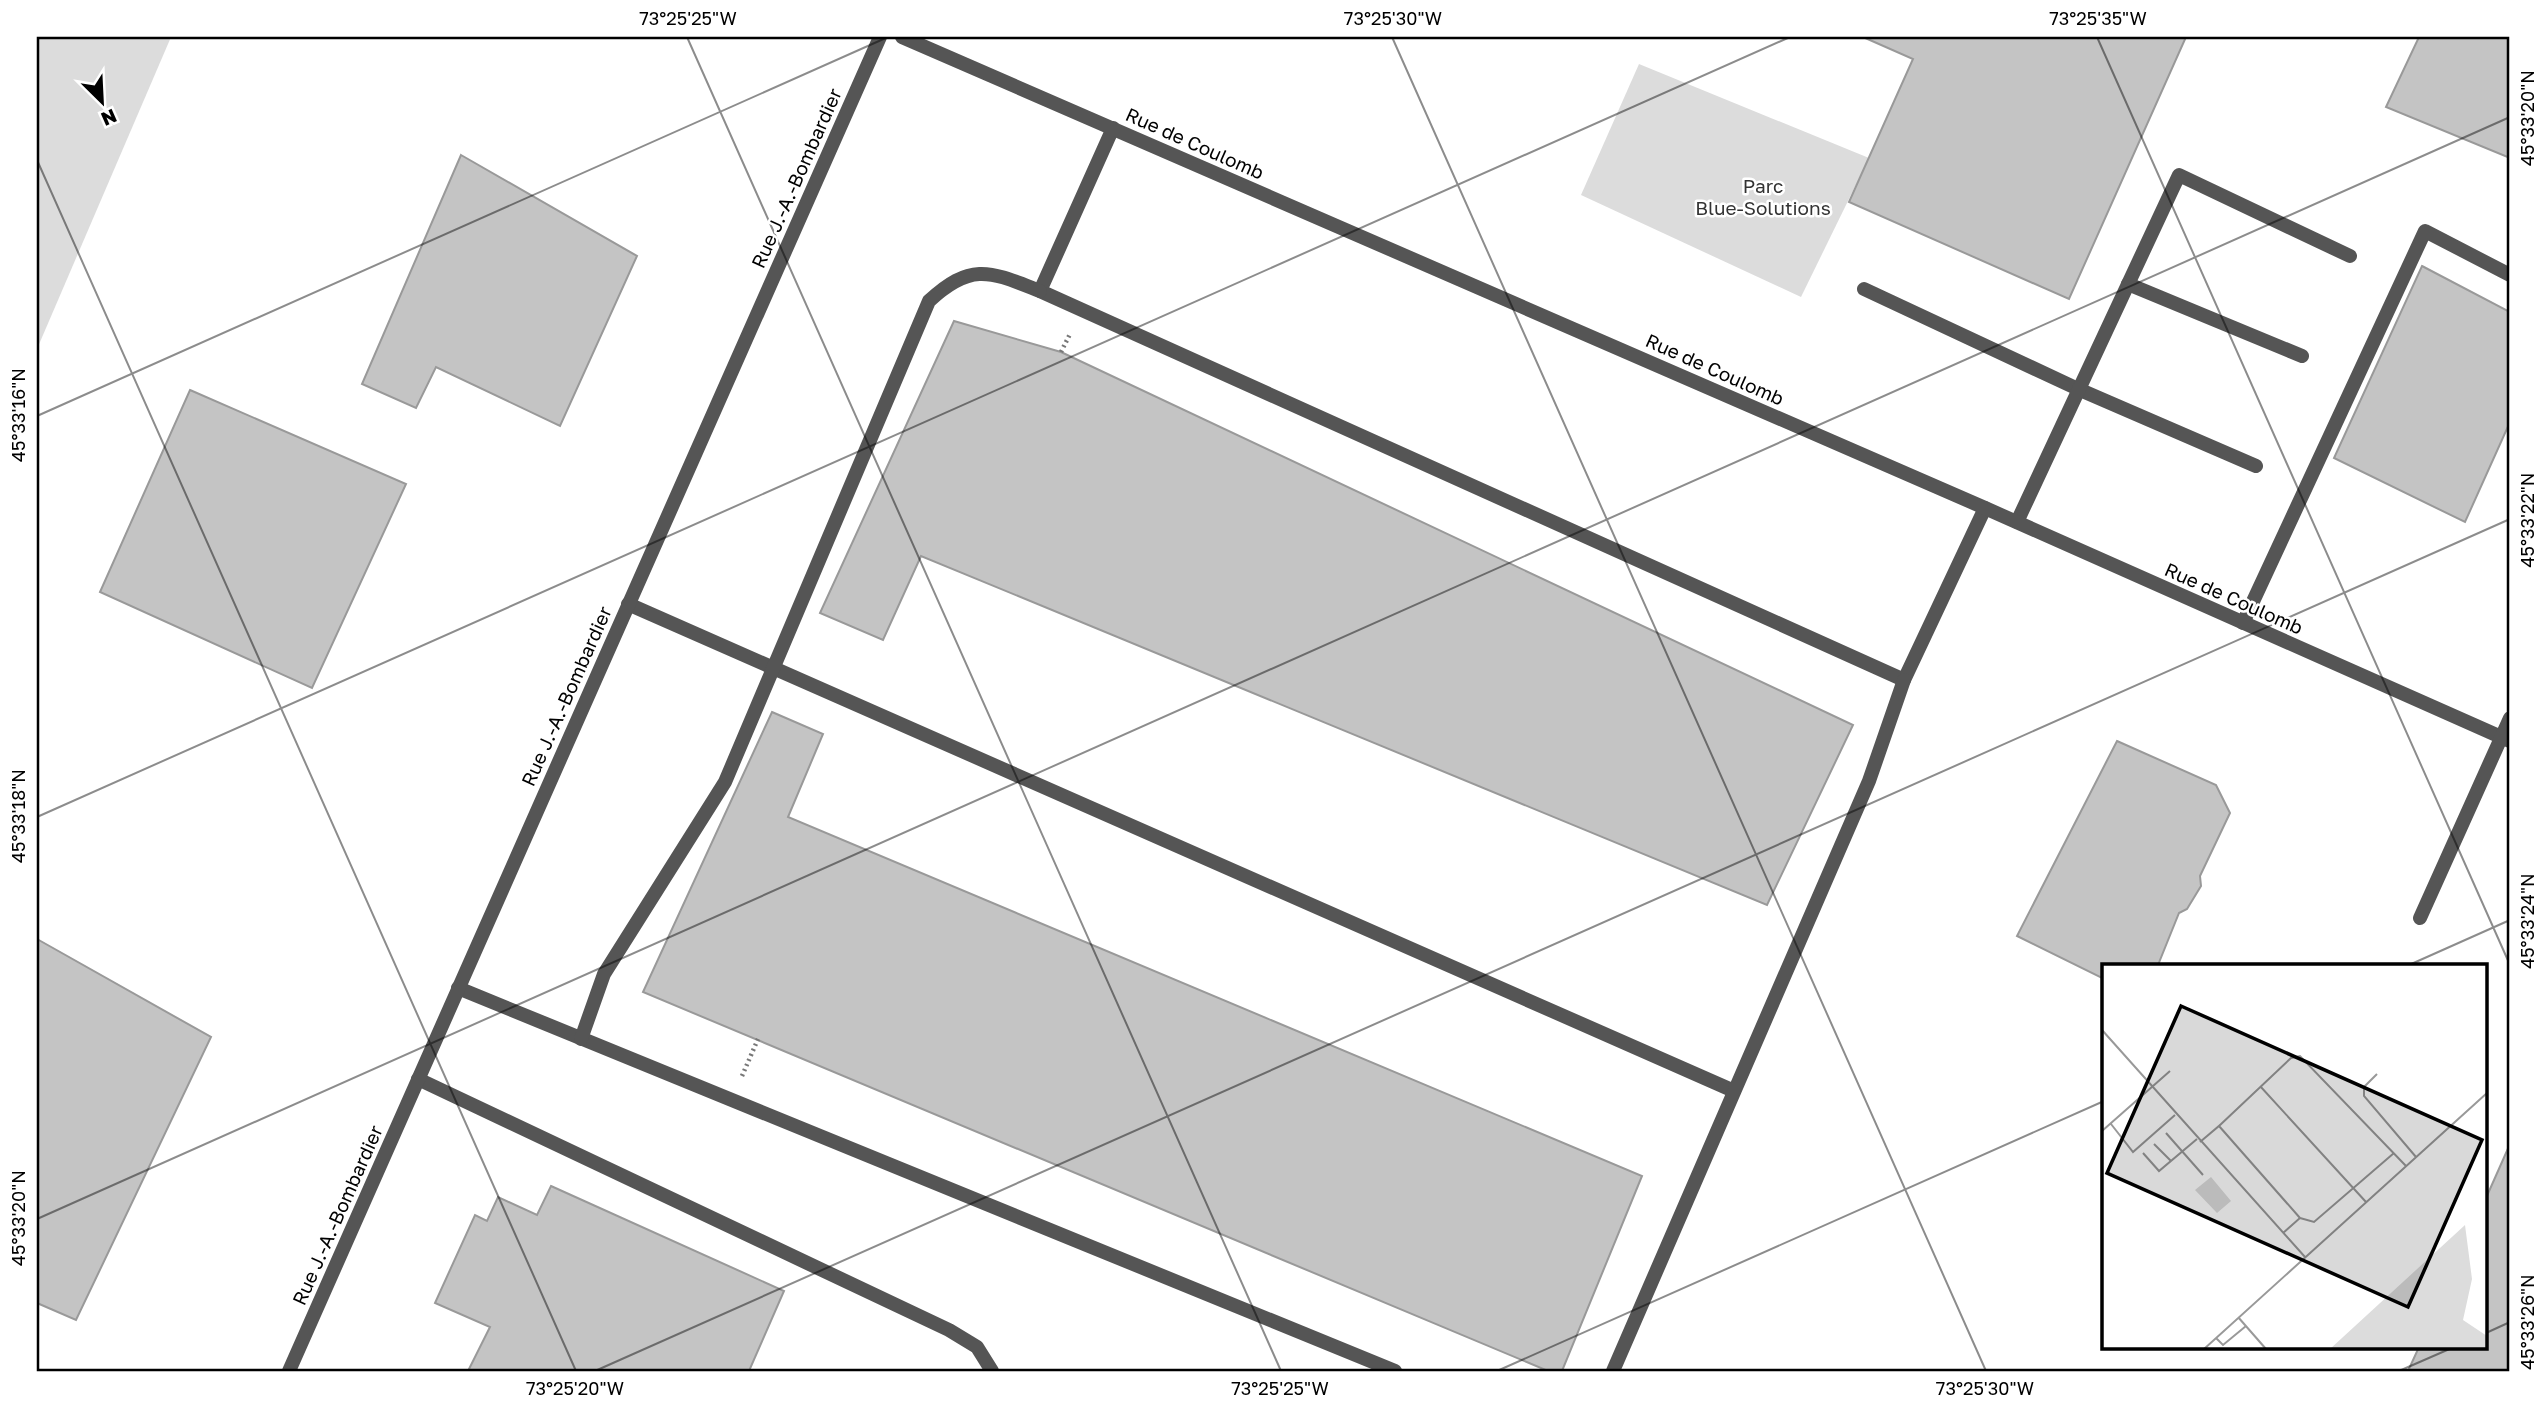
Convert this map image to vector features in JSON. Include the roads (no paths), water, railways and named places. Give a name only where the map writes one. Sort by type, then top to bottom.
[{"type":"street","name":"Rue J.-A.-Bombardier","points":[[289,1371],[880,37]]},
{"type":"street","name":"Rue de Coulomb","points":[[902,37],[2017,522],[2506,739]]},
{"type":"street","points":[[1040,291],[1113,128]]},
{"type":"street","points":[[2017,522],[2179,175],[2350,256]]},
{"type":"street","points":[[2243,623],[2425,231],[2510,275]]},
{"type":"street","points":[[581,1039],[604,974],[651,904],[725,782],[929,301],[962,276],[982,271],[1040,291],[1903,680]]},
{"type":"street","points":[[2128,284],[2302,356]]},
{"type":"street","points":[[1864,289],[2078,389],[2256,466]]},
{"type":"street","points":[[1613,1371],[1869,781],[1903,680],[1984,508]]},
{"type":"street","points":[[628,604],[1734,1091]]},
{"type":"street","points":[[2420,918],[2506,739],[2510,718]]},
{"type":"street","points":[[458,988],[1395,1371]]},
{"type":"street","points":[[418,1079],[949,1330],[977,1347],[992,1371]]},
{"type":"park label","name":"Parc Blue-Solutions","points":[[1763,196]]}]
